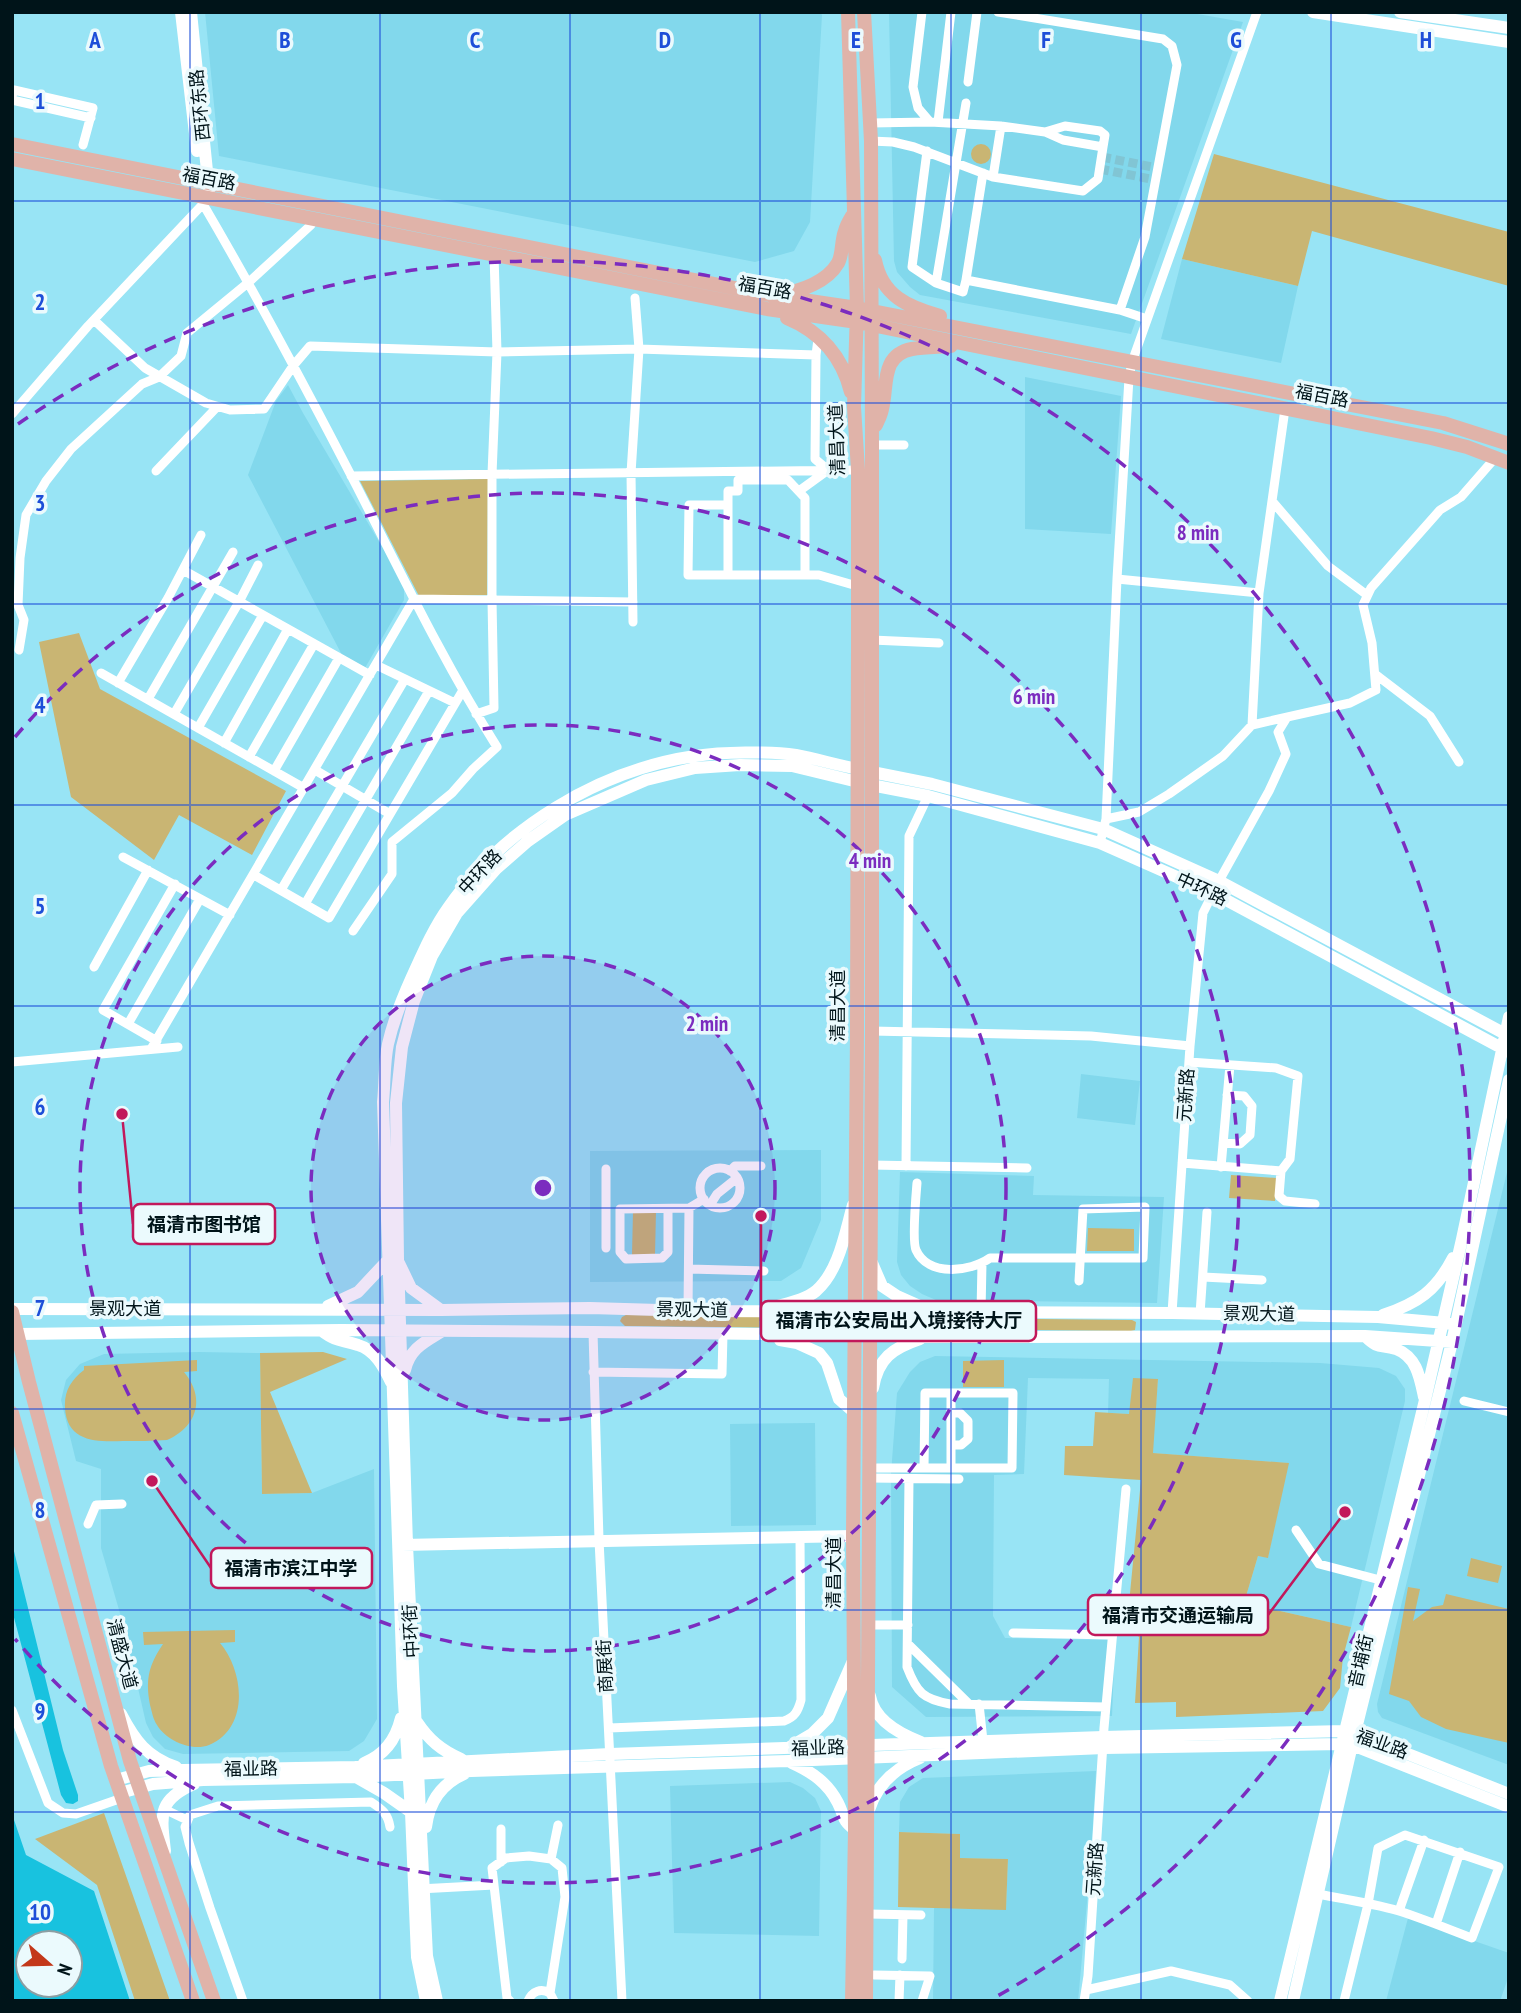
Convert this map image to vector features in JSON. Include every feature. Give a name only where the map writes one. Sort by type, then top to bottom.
[{"type":"main road","name":"清昌大道","points":[[846,15],[854,211],[865,316],[872,439],[872,640],[865,777],[856,1198],[862,1311],[862,1413],[853,1536],[853,1660],[867,1817],[866,2001]]},
{"type":"main road","name":"清昌大道","points":[[862,1311],[869,1237],[872,1031],[857,586],[858,470],[854,407],[872,241],[865,15]]},
{"type":"main road","name":"福百路","points":[[12,144],[204,194],[494,255],[865,316],[969,338],[1129,377],[1431,438],[1467,447],[1502,461]]},
{"type":"main road","name":"福百路","points":[[12,159],[768,302]]},
{"type":"main road","points":[[768,302],[811,285],[829,274],[839,262],[844,231],[854,211]]},
{"type":"main road","points":[[872,241],[877,269],[899,301],[916,309],[956,320],[969,338],[910,349],[892,361],[885,374],[882,409],[872,439]]},
{"type":"main road","points":[[768,302],[822,338],[843,366],[854,407]]},
{"type":"main road","name":"福百路","points":[[969,338],[1132,362],[1443,423],[1509,444]]},
{"type":"main road","name":"清盛大道","points":[[12,1311],[137,1781],[214,2001]]},
{"type":"main road","points":[[12,1413],[119,1790],[193,2001]]},
{"type":"main road","name":"清昌大道","points":[[852,2001],[855,1830],[868,1684],[867,1625],[872,1473],[862,1413]]},
{"type":"street","name":"西环东路","points":[[181,12],[204,194]]},
{"type":"street","name":"西环东路","points":[[191,12],[204,194]]},
{"type":"street","points":[[922,12],[913,87],[918,108],[934,122]]},
{"type":"street","points":[[934,122],[951,12]]},
{"type":"street","points":[[968,82],[977,12]]},
{"type":"street","points":[[998,12],[1049,17],[1163,39],[1172,46],[1175,53],[1177,65],[1145,237],[1120,310]]},
{"type":"street","points":[[1100,843],[1105,824],[1129,377],[1147,319],[1257,12]]},
{"type":"street","points":[[1313,12],[1509,42]]},
{"type":"street","points":[[1406,13],[1509,27]]},
{"type":"street","points":[[12,98],[13,90],[93,108],[83,145]]},
{"type":"street","points":[[936,283],[966,103]]},
{"type":"street","points":[[870,123],[964,123],[1045,132],[1063,140],[1103,147]]},
{"type":"street","points":[[871,141],[893,142],[927,150],[988,175],[1083,191],[1098,179],[1105,135],[1100,131],[1065,126],[1045,132]]},
{"type":"street","points":[[927,150],[912,267],[936,283],[963,292],[1001,127]]},
{"type":"street","points":[[12,414],[204,194],[414,599],[476,714],[497,747],[452,793],[391,842],[392,874],[353,931]]},
{"type":"street","points":[[17,645],[24,620],[18,605],[16,559],[26,515],[54,470],[71,449],[142,384],[159,377],[181,356],[187,333],[249,282],[311,225]]},
{"type":"street","points":[[476,714],[494,708],[492,474],[497,352],[494,255]]},
{"type":"street","points":[[966,280],[1120,310],[1147,319]]},
{"type":"street","points":[[634,622],[631,473],[639,349],[635,298]]},
{"type":"street","points":[[94,320],[145,368],[217,407],[230,410],[264,409],[310,346],[497,352],[639,349],[816,355]]},
{"type":"street","points":[[822,338],[818,340],[816,355],[815,459],[828,470]]},
{"type":"street","points":[[156,471],[217,407]]},
{"type":"street","points":[[1252,725],[1259,593],[1285,409]]},
{"type":"street","points":[[872,439],[904,445]]},
{"type":"street","points":[[1105,824],[1139,812],[1169,794],[1223,756],[1252,725],[1350,703],[1376,690],[1372,643],[1363,605],[1367,595],[1440,510],[1461,497],[1502,461]]},
{"type":"street","points":[[799,491],[828,470]]},
{"type":"street","points":[[351,476],[858,470]]},
{"type":"street","points":[[728,575],[728,491],[738,491],[738,480],[788,480],[806,498],[805,575]]},
{"type":"street","points":[[1272,501],[1328,566],[1367,595]]},
{"type":"street","points":[[728,505],[689,505],[688,575],[820,575],[857,586]]},
{"type":"street","points":[[118,682],[201,535]]},
{"type":"street","points":[[148,699],[233,552]]},
{"type":"street","points":[[174,714],[258,565]]},
{"type":"street","points":[[183,570],[370,675]]},
{"type":"street","points":[[1117,579],[1259,593]]},
{"type":"street","points":[[414,599],[633,601]]},
{"type":"street","points":[[154,1045],[414,599]]},
{"type":"street","points":[[198,728],[263,615]]},
{"type":"street","points":[[223,743],[288,629]]},
{"type":"street","points":[[872,640],[939,643]]},
{"type":"street","points":[[248,757],[314,644]]},
{"type":"street","points":[[274,771],[339,658]]},
{"type":"street","points":[[376,665],[455,703]]},
{"type":"street","points":[[101,673],[304,788]]},
{"type":"street","points":[[1375,674],[1430,716],[1459,762]]},
{"type":"street","points":[[281,890],[405,680]]},
{"type":"street","points":[[254,875],[329,918],[463,690]]},
{"type":"street","points":[[305,904],[429,691]]},
{"type":"street","name":"元新路","points":[[1172,1313],[1190,1046],[1203,913],[1286,754],[1278,732],[1286,719]]},
{"type":"street","name":"中环路","points":[[393,1260],[383,1102],[388,1045],[403,997],[423,951],[447,908],[485,863],[519,831],[555,806],[641,767],[695,756],[741,753],[794,755],[928,796],[1100,843],[1213,893],[1506,1050]]},
{"type":"street","points":[[315,770],[390,814]]},
{"type":"street","name":"中环路","points":[[865,777],[932,784],[1105,824],[1219,881],[1507,1035]]},
{"type":"street","points":[[906,1166],[909,836],[928,796]]},
{"type":"street","points":[[124,857],[230,915]]},
{"type":"street","points":[[94,967],[148,870]]},
{"type":"street","points":[[154,1045],[128,1024],[103,1010],[175,884]]},
{"type":"street","points":[[128,1024],[200,899]]},
{"type":"street","points":[[1450,1322],[1462,1239],[1506,1050],[1509,1017]]},
{"type":"street","points":[[872,1031],[1091,1036],[1190,1046]]},
{"type":"street","points":[[12,1062],[154,1045],[178,1047]]},
{"type":"street","points":[[1189,1062],[1276,1068],[1298,1076],[1290,1159],[1281,1171],[1279,1196],[1285,1201],[1315,1204]]},
{"type":"street","points":[[1221,1167],[1230,1065]]},
{"type":"street","points":[[1450,1322],[1509,1080]]},
{"type":"street","points":[[1223,1143],[1240,1144],[1250,1135],[1252,1106],[1244,1096],[1227,1095]]},
{"type":"street","points":[[1182,1163],[1281,1171]]},
{"type":"street","points":[[871,1165],[1027,1168]]},
{"type":"street","points":[[606,1209],[689,1208],[707,1202],[717,1194],[733,1174],[735,1166],[761,1166]]},
{"type":"street","points":[[718,1168],[733,1174],[740,1188],[735,1200],[723,1207],[707,1202],[700,1190],[707,1173],[718,1168]]},
{"type":"street","points":[[606,1169],[606,1248]]},
{"type":"street","points":[[916,1182],[915,1248],[927,1263],[946,1270],[982,1263],[990,1258],[1080,1258],[1143,1258],[1145,1207],[1083,1209],[1080,1258],[1079,1281]]},
{"type":"street","points":[[754,1311],[792,1302],[815,1292],[826,1280],[838,1254],[856,1198]]},
{"type":"street","points":[[688,1311],[689,1208]]},
{"type":"street","points":[[620,1209],[620,1252],[626,1259],[662,1258],[668,1252],[668,1209]]},
{"type":"street","points":[[1200,1314],[1207,1212]]},
{"type":"street","points":[[869,1237],[872,1262],[882,1286],[897,1297],[934,1312]]},
{"type":"street","points":[[1378,1317],[1406,1307],[1432,1289],[1444,1275],[1462,1239]]},
{"type":"street","points":[[323,1309],[358,1292],[393,1260],[411,1288],[441,1310]]},
{"type":"street","name":"中环街","points":[[393,1260],[402,1545],[403,1686],[422,1840],[417,1957],[426,2001]]},
{"type":"street","points":[[981,1312],[982,1263]]},
{"type":"street","points":[[689,1269],[764,1271]]},
{"type":"street","points":[[1203,1277],[1262,1280]]},
{"type":"street","points":[[340,1308],[341,1331]]},
{"type":"street","name":"景观大道","points":[[12,1311],[590,1308],[688,1311],[1172,1313],[1378,1317],[1450,1322]]},
{"type":"street","points":[[477,1309],[477,1332]]},
{"type":"street","points":[[1172,1313],[1172,1338]]},
{"type":"street","name":"音埔街","points":[[1280,2001],[1450,1322]]},
{"type":"street","points":[[322,1331],[335,1340],[361,1345],[374,1355],[397,1384],[408,1356],[441,1332]]},
{"type":"street","name":"景观大道","points":[[18,1334],[395,1331],[1172,1338],[1365,1336],[1446,1341]]},
{"type":"street","name":"商展街","points":[[593,1332],[599,1540],[622,2001]]},
{"type":"street","points":[[593,1372],[722,1374],[723,1334]]},
{"type":"street","points":[[755,1334],[797,1343],[819,1353],[827,1363],[839,1399],[862,1413],[874,1378],[881,1364],[894,1349],[933,1336]]},
{"type":"street","points":[[1365,1336],[1375,1346],[1395,1349],[1415,1364],[1425,1400]]},
{"type":"street","name":"音埔街","points":[[1293,2001],[1380,1580],[1425,1400],[1446,1341]]},
{"type":"street","points":[[872,1473],[924,1468],[1012,1468],[1013,1394],[925,1393],[924,1468]]},
{"type":"street","points":[[951,1393],[951,1468]]},
{"type":"street","points":[[1464,1401],[1509,1412]]},
{"type":"street","points":[[951,1413],[960,1413],[968,1420],[968,1438],[961,1445],[951,1445]]},
{"type":"street","points":[[872,1473],[909,1479],[959,1479]]},
{"type":"street","points":[[909,1479],[907,1667],[914,1685],[931,1700],[950,1704],[1106,1707]]},
{"type":"street","name":"元新路","points":[[1084,2001],[1106,1707],[1126,1489]]},
{"type":"street","points":[[88,1524],[96,1505],[121,1504]]},
{"type":"street","points":[[1296,1530],[1319,1564],[1380,1580]]},
{"type":"street","points":[[402,1545],[853,1536]]},
{"type":"street","points":[[609,1728],[784,1721],[791,1719],[798,1712],[801,1700],[800,1537]]},
{"type":"street","name":"中环街","points":[[402,1545],[416,1720],[411,1812],[427,1956],[437,2001]]},
{"type":"street","points":[[867,1625],[908,1625]]},
{"type":"street","points":[[1013,1633],[1112,1635]]},
{"type":"street","points":[[908,1644],[974,1704],[983,1741]]},
{"type":"street","points":[[853,1660],[828,1718],[788,1755],[820,1779],[836,1800],[843,1821],[855,1830]]},
{"type":"street","points":[[867,1817],[879,1788],[893,1772],[929,1749],[879,1716],[872,1707],[868,1684]]},
{"type":"street","points":[[403,1686],[401,1719],[396,1737],[384,1751],[355,1772],[411,1812]]},
{"type":"street","points":[[115,1703],[128,1728],[150,1754],[183,1770]]},
{"type":"street","points":[[12,1710],[48,1803],[63,1813],[76,1814],[119,1790]]},
{"type":"street","points":[[416,1720],[432,1742],[468,1765],[435,1797],[427,1816],[426,1833],[422,1840]]},
{"type":"street","name":"福业路","points":[[1348,1738],[1509,1807]]},
{"type":"street","name":"福业路","points":[[137,1781],[153,1784],[468,1765],[1104,1742],[1348,1738],[1509,1794]]},
{"type":"street","name":"福业路","points":[[929,1749],[983,1741],[1104,1742]]},
{"type":"street","name":"福业路","points":[[119,1790],[149,1772],[355,1772]]},
{"type":"street","points":[[167,1869],[164,1809],[169,1799],[177,1792],[203,1780]]},
{"type":"street","points":[[243,2001],[189,1843],[185,1827],[190,1815],[218,1806],[371,1802],[388,1816],[390,1826]]},
{"type":"street","points":[[164,1809],[187,1820]]},
{"type":"street","points":[[551,1859],[558,1825]]},
{"type":"street","points":[[500,1829],[501,1862]]},
{"type":"street","points":[[1317,1894],[1368,1904],[1399,1911],[1472,1938],[1499,1867],[1405,1835],[1378,1848],[1368,1904],[1344,2001]]},
{"type":"street","points":[[1399,1911],[1424,1840]]},
{"type":"street","points":[[1436,1924],[1460,1852]]},
{"type":"street","points":[[510,2001],[507,1998],[503,1974],[492,1868],[506,1858],[529,1856],[551,1859],[562,1868],[565,1897],[552,1997],[541,1990],[533,1993],[528,2001]]},
{"type":"street","points":[[419,1889],[494,1885]]},
{"type":"street","points":[[868,1914],[920,1915]]},
{"type":"street","points":[[902,1959],[903,1915]]},
{"type":"street","points":[[1086,1990],[1171,1971],[1230,1985],[1248,2001]]},
{"type":"street","points":[[874,1975],[930,1976],[922,2001]]},
{"type":"street","points":[[899,2001],[900,1975]]},
{"type":"shaded area","points":[[205,12],[820,12],[822,15],[810,222],[794,251],[755,262],[219,156]]},
{"type":"shaded area","points":[[889,12],[1186,12],[1243,22],[1131,334],[920,295],[897,272],[894,261]]},
{"type":"shaded area","points":[[981,144],[988,147],[991,154],[988,161],[981,164],[974,161],[971,154],[974,147]]},
{"type":"shaded area","points":[[1214,154],[1509,232],[1509,286],[1312,231],[1298,286],[1182,259]]},
{"type":"shaded area","points":[[1182,259],[1298,286],[1281,363],[1161,339]]},
{"type":"shaded area","points":[[1025,377],[1121,396],[1111,534],[1025,529]]},
{"type":"shaded area","points":[[288,385],[404,584],[404,600],[365,668],[342,655],[248,475],[276,401]]},
{"type":"shaded area","points":[[488,479],[487,595],[419,596],[360,481]]},
{"type":"shaded area","points":[[79,633],[100,689],[286,791],[252,855],[179,815],[154,860],[71,797],[39,642]]},
{"type":"shaded area","points":[[1081,1074],[1140,1081],[1135,1125],[1077,1118]]},
{"type":"shaded area","points":[[821,1150],[821,1220],[801,1268],[781,1281],[590,1282],[590,1151]]},
{"type":"shaded area","points":[[1509,1164],[1509,1765],[1382,1718],[1377,1704]]},
{"type":"shaded area","points":[[900,1172],[1034,1176],[1033,1195],[1164,1197],[1157,1303],[936,1300],[922,1294],[910,1286],[901,1275],[897,1262]]},
{"type":"shaded area","points":[[1231,1175],[1277,1178],[1275,1201],[1229,1198]]},
{"type":"shaded area","points":[[633,1211],[656,1211],[655,1255],[632,1255]]},
{"type":"shaded area","points":[[1088,1228],[1134,1229],[1134,1251],[1087,1251]]},
{"type":"shaded area","points":[[626,1315],[805,1319],[804,1326],[800,1328],[625,1326],[620,1321]]},
{"type":"shaded area","points":[[957,1318],[1136,1322],[1135,1330],[1131,1331],[956,1329],[952,1324]]},
{"type":"shaded area","points":[[323,1352],[347,1359],[270,1392],[312,1493],[262,1494],[260,1353]]},
{"type":"shaded area","points":[[260,1353],[262,1494],[312,1493],[374,1469],[377,1719],[364,1741],[349,1751],[183,1754],[165,1749],[153,1737],[146,1723],[124,1627],[101,1548],[101,1469],[76,1461],[61,1400],[66,1380],[80,1364],[104,1354]]},
{"type":"shaded area","points":[[935,1356],[1320,1363],[1379,1368],[1396,1376],[1405,1389],[1405,1401],[1351,1627],[1244,1603],[1258,1556],[1268,1557],[1288,1463],[1152,1453],[1158,1379],[1129,1414],[1108,1413],[1109,1379],[1028,1378],[1024,1474],[994,1475],[993,1616],[1005,1638],[1115,1640],[1112,1716],[926,1717],[892,1687],[891,1474],[897,1393],[920,1362]]},
{"type":"shaded area","points":[[197,1360],[197,1371],[184,1372],[195,1392],[195,1411],[185,1428],[167,1440],[93,1440],[77,1434],[71,1428],[65,1408],[66,1396],[69,1386],[84,1370],[84,1366]]},
{"type":"shaded area","points":[[1004,1360],[1004,1387],[963,1387],[963,1361]]},
{"type":"shaded area","points":[[1133,1378],[1158,1379],[1153,1453],[1289,1463],[1268,1558],[1258,1556],[1244,1603],[1351,1627],[1343,1657],[1340,1688],[1323,1711],[1176,1717],[1176,1702],[1135,1703],[1139,1637],[1127,1624],[1141,1480],[1064,1475],[1065,1446],[1093,1446],[1095,1412],[1129,1414]]},
{"type":"shaded area","points":[[815,1423],[816,1525],[731,1526],[730,1424]]},
{"type":"shaded area","points":[[12,1543],[63,1750],[78,1795],[78,1801],[73,1804],[66,1803],[61,1795],[12,1610]]},
{"type":"shaded area","points":[[1471,1558],[1502,1566],[1498,1583],[1467,1576]]},
{"type":"shaded area","points":[[1408,1587],[1420,1589],[1413,1621],[1432,1607],[1443,1605],[1446,1594],[1509,1609],[1509,1743],[1446,1729],[1421,1717],[1409,1701],[1389,1694]]},
{"type":"shaded area","points":[[235,1630],[235,1642],[220,1643],[234,1668],[238,1683],[237,1713],[231,1726],[222,1737],[202,1747],[187,1746],[173,1740],[156,1723],[149,1696],[149,1673],[163,1644],[144,1645],[143,1632]]},
{"type":"shaded area","points":[[1096,1771],[1078,2001],[933,2001],[934,1908],[1006,1909],[1008,1859],[960,1858],[960,1834],[899,1832],[900,1802],[909,1787],[923,1778]]},
{"type":"shaded area","points":[[790,1782],[815,1798],[821,1811],[819,1936],[674,1933],[670,1786]]},
{"type":"shaded area","points":[[104,1813],[170,2001],[135,2001],[97,1885],[35,1839]]},
{"type":"shaded area","points":[[12,1814],[26,1855],[94,1891],[130,2001],[12,2001]]},
{"type":"shaded area","points":[[899,1832],[960,1834],[960,1858],[1008,1859],[1006,1910],[898,1907]]},
{"type":"shaded area","points":[[1408,1918],[1509,1953],[1509,1975],[1500,2001],[1386,2001]]},
{"type":"tunnel","points":[[1102,157],[1158,168]]},
{"type":"tunnel","points":[[1100,169],[1156,180]]},
{"type":"place","name":"福清市图书馆","points":[[122,1114]]},
{"type":"place","name":"福清市公安局出入境接待大厅","points":[[761,1216]]},
{"type":"place","name":"福清市滨江中学","points":[[152,1481]]},
{"type":"place","name":"福清市交通运输局","points":[[1345,1512]]}]
